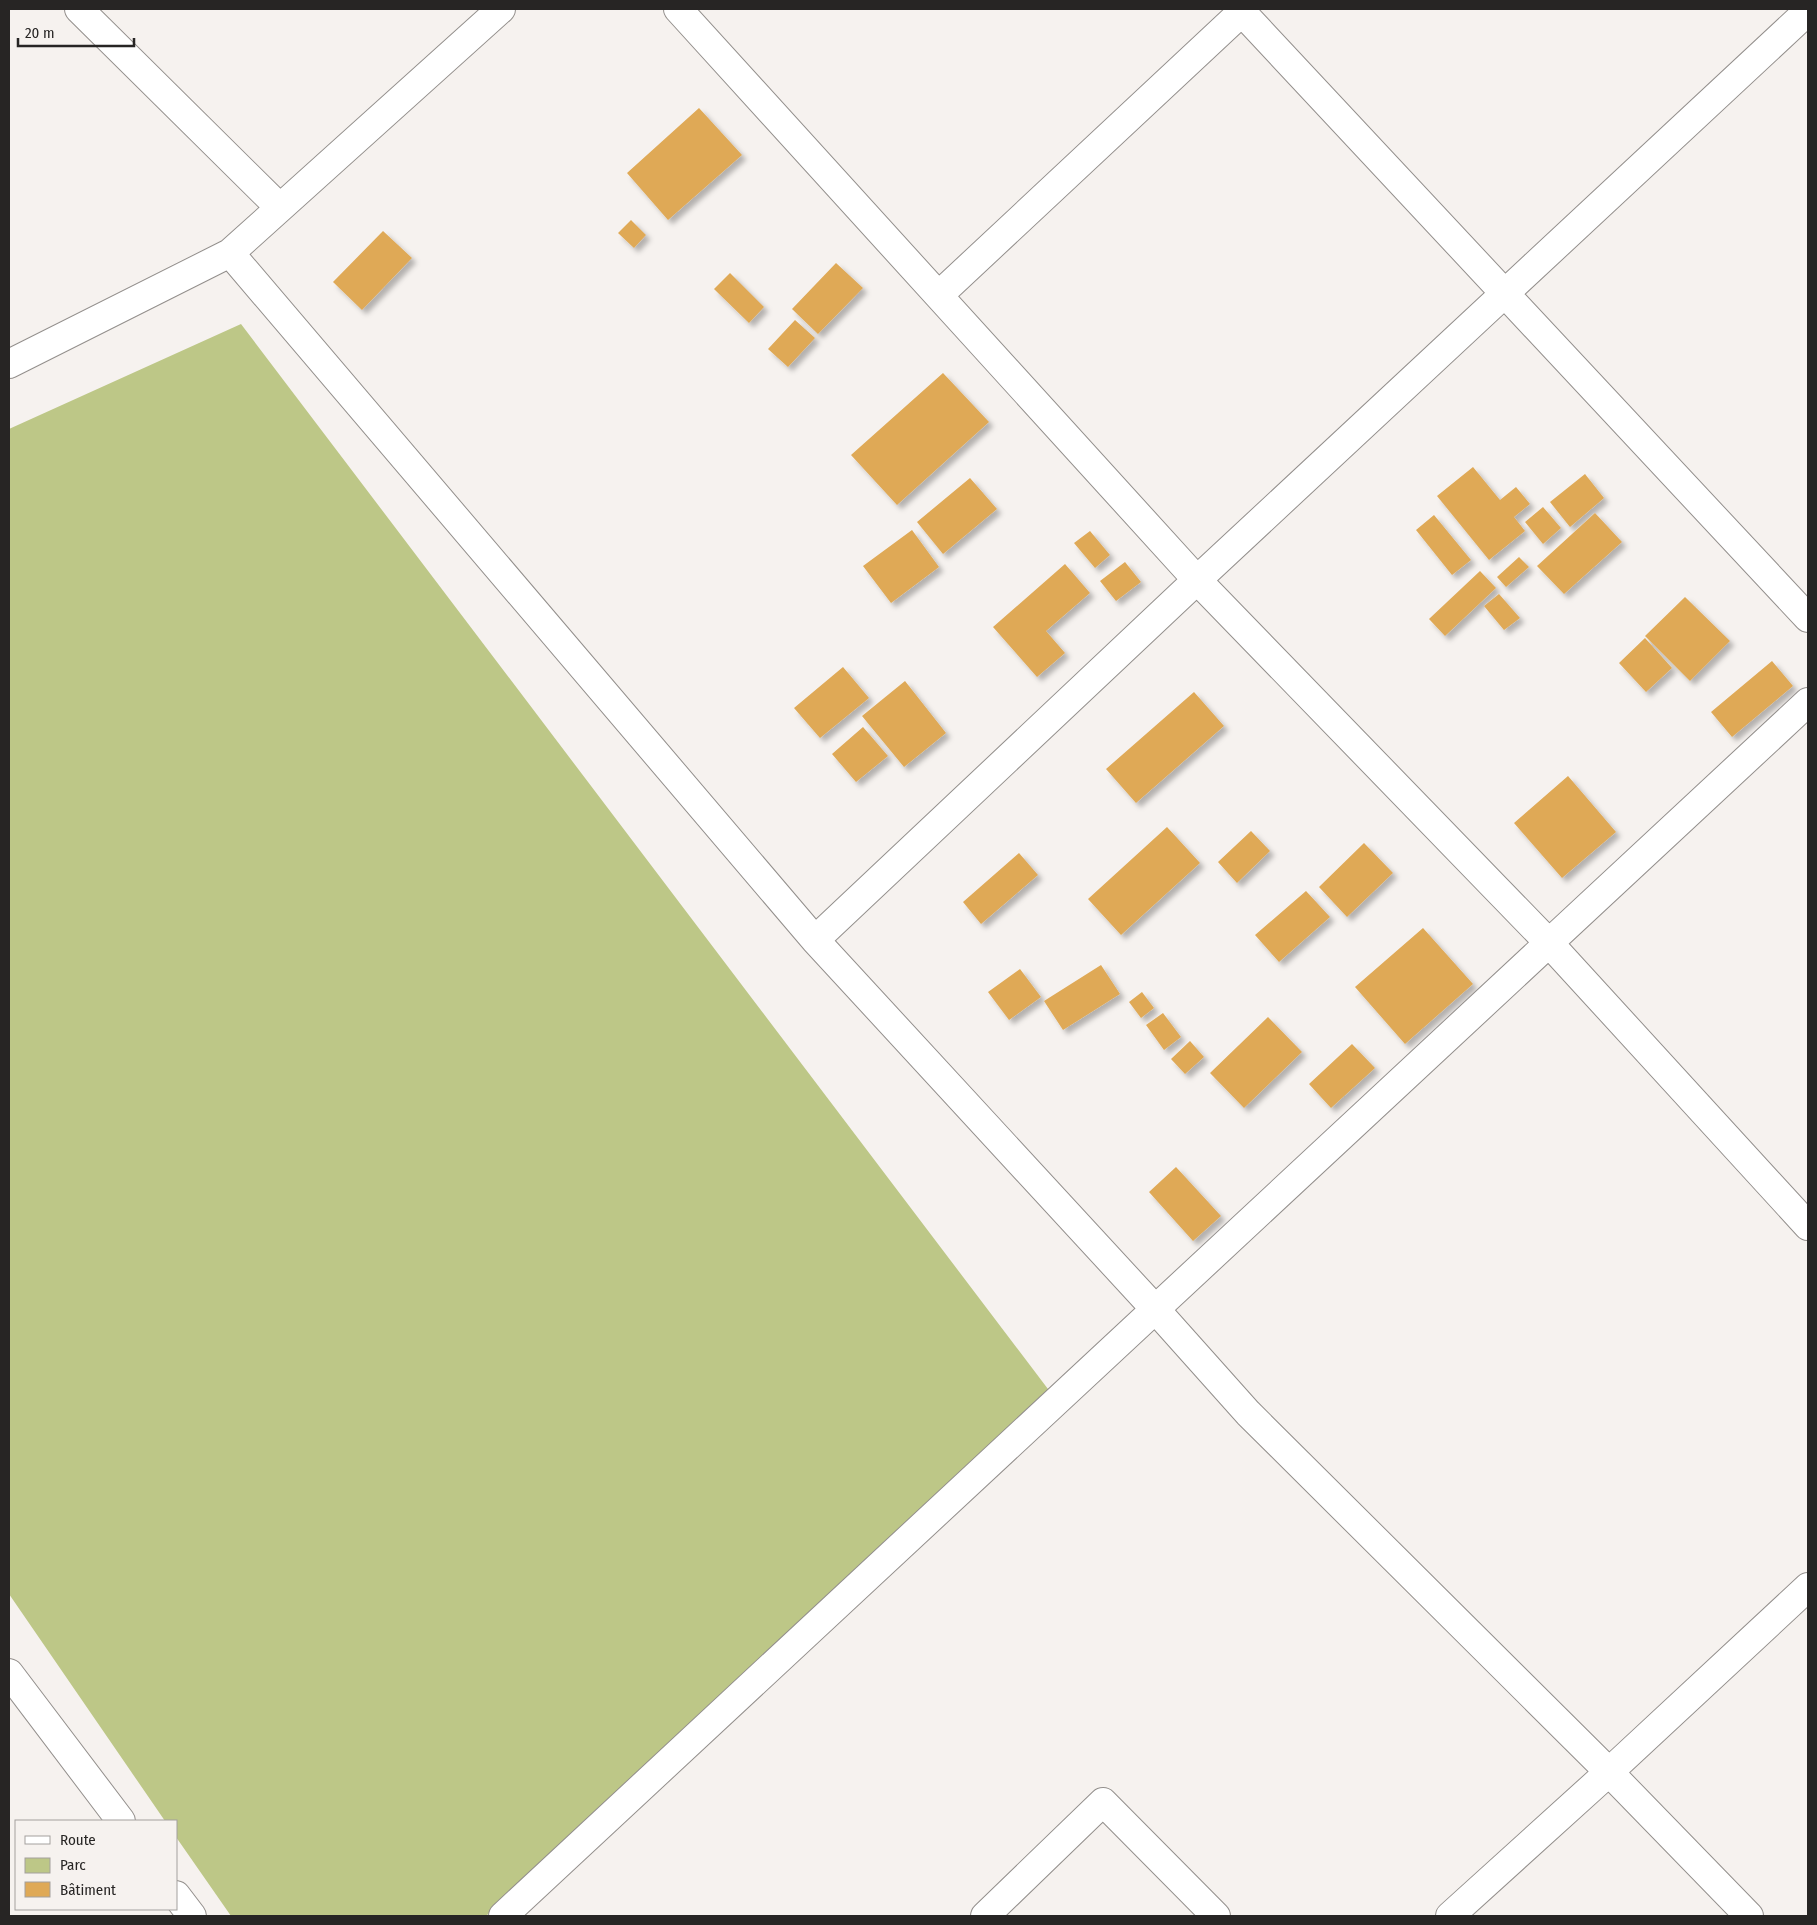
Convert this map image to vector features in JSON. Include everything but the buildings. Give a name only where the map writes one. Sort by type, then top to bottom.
[{"type":"street","points":[[79,9],[280,208]]},
{"type":"street","points":[[9,364],[230,253],[501,9]]},
{"type":"street","points":[[678,9],[1197,580],[1549,944],[1808,1226]]},
{"type":"street","points":[[939,295],[1242,10],[1504,294],[1808,618]]},
{"type":"street","points":[[815,940],[1197,580],[1801,17]]},
{"type":"street","points":[[230,253],[815,940],[1156,1310],[1248,1413],[1609,1772],[1748,1916]]},
{"type":"street","points":[[503,1916],[1808,702]]},
{"type":"street","points":[[1450,1916],[1609,1772],[1808,1587]]},
{"type":"street","points":[[9,1673],[120,1820]]},
{"type":"street","points":[[986,1916],[1103,1802],[1216,1916]]},
{"type":"street","points":[[178,1898],[192,1916]]},
{"type":"green space","points":[[241,324],[1051,1393],[486,1916],[231,1916],[178,1840],[178,1820],[164,1820],[9,1594],[9,429]]}]
